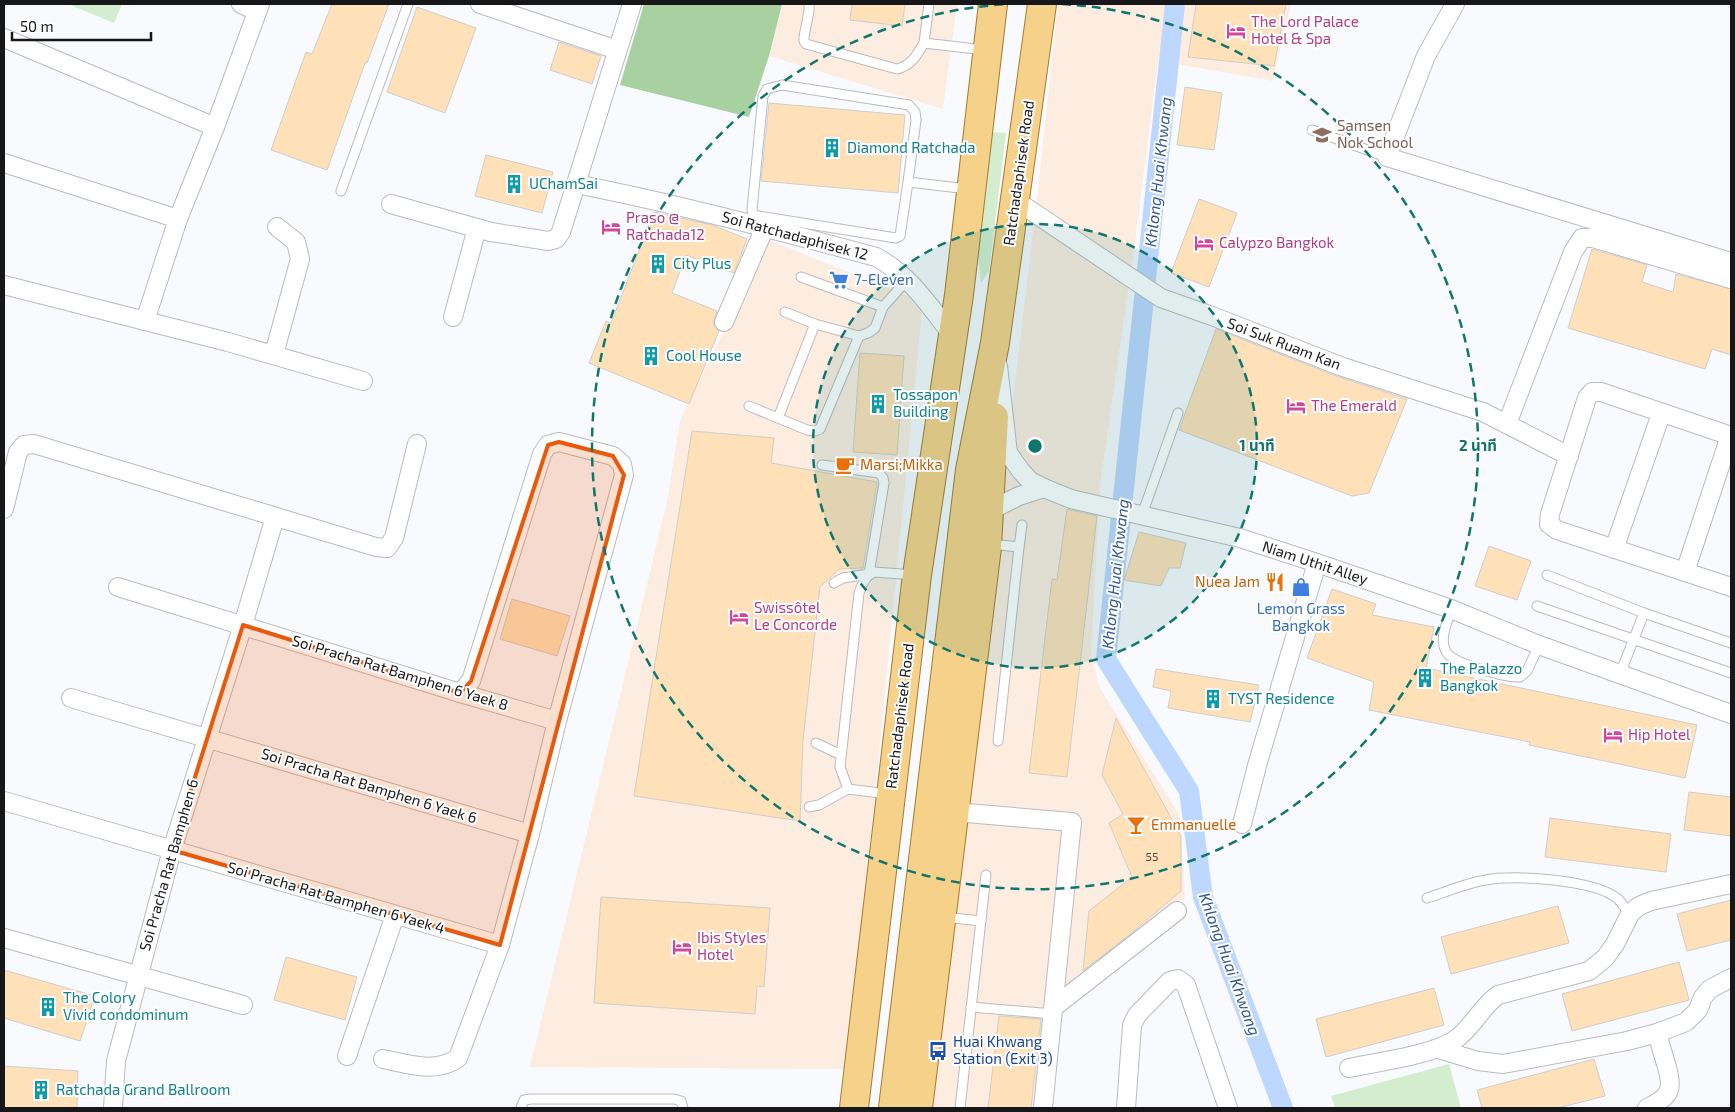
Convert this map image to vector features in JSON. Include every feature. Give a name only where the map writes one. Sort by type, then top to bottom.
[{"type":"main road","name":"Ratchadaphisek Road","points":[[854,1108],[917,575],[954,331],[993,4]]},
{"type":"main road","name":"Ratchadaphisek Road","points":[[893,1108],[970,470],[995,343],[1042,4]]},
{"type":"main road","name":"Ratchadaphisek Road","points":[[874,1108],[951,467],[954,331]]},
{"type":"main road","name":"Ratchadaphisek Road","points":[[918,1108],[987,543],[995,343]]},
{"type":"street","points":[[145,321],[178,219],[215,127],[259,7],[241,4]]},
{"type":"street","points":[[480,4],[617,50]]},
{"type":"street","points":[[391,204],[476,228],[548,241],[556,239],[561,232],[632,4]]},
{"type":"street","points":[[1454,4],[1426,56],[1387,157],[1731,262]]},
{"type":"street","points":[[4,38],[215,127]]},
{"type":"street","points":[[4,163],[178,219]]},
{"type":"street","name":"Soi Ratchadaphisek 12","points":[[576,184],[652,199],[876,257],[890,265],[907,280],[954,331]]},
{"type":"street","name":"Soi Suk Ruam Kan","points":[[1015,200],[1162,298],[1340,366],[1483,412],[1569,456]]},
{"type":"street","points":[[274,354],[300,259],[296,242],[276,226]]},
{"type":"street","points":[[724,322],[765,227]]},
{"type":"street","points":[[452,317],[476,228]]},
{"type":"street","points":[[1507,424],[1573,252],[1582,238],[1592,238],[1731,279]]},
{"type":"street","points":[[4,284],[274,354],[363,381]]},
{"type":"street","name":"Niam Uthit Alley","points":[[995,343],[1008,453],[1030,481],[1071,499],[1240,538],[1317,563],[1451,609],[1539,645],[1731,714]]},
{"type":"street","points":[[1684,572],[1731,436],[1661,414],[1601,392],[1592,392],[1587,398],[1550,514],[1549,524],[1557,530],[1684,572],[1731,587]]},
{"type":"street","points":[[1614,549],[1661,414]]},
{"type":"street","points":[[383,1059],[433,1068],[449,1064],[458,1058],[500,946],[530,834],[557,721],[624,475],[622,464],[613,456],[559,442],[548,445],[542,454],[471,681],[460,693]]},
{"type":"street","points":[[5,500],[18,452],[24,445],[34,444],[274,517],[376,547],[387,548],[394,538],[417,444]]},
{"type":"street","points":[[989,511],[1019,496],[1044,488]]},
{"type":"street","name":"Soi Pracha Rat Bamphen 6","points":[[112,1108],[116,1061],[137,975],[172,850],[243,625],[274,517]]},
{"type":"street","points":[[1242,824],[1258,762],[1317,563]]},
{"type":"street","name":"Soi Pracha Rat Bamphen 6 Yaek 8","points":[[118,587],[460,693],[557,721]]},
{"type":"street","name":"Soi Pracha Rat Bamphen 6 Yaek 6","points":[[71,698],[530,834]]},
{"type":"street","name":"Soi Pracha Rat Bamphen 6 Yaek 4","points":[[4,801],[500,946]]},
{"type":"street","points":[[955,812],[1072,822],[1043,1108]]},
{"type":"street","points":[[1349,1068],[1438,1049],[1465,1032],[1488,1002],[1498,995],[1589,971],[1605,958],[1615,944],[1630,914],[1639,906],[1731,884]]},
{"type":"street","points":[[1054,1011],[1178,911]]},
{"type":"street","points":[[347,1056],[395,915]]},
{"type":"street","points":[[4,938],[243,1005]]},
{"type":"street","points":[[1438,1049],[1478,1061],[1503,1064],[1657,1034],[1686,1022],[1698,1010],[1710,989],[1731,978]]},
{"type":"street","points":[[1126,1108],[1132,1025],[1137,1015],[1170,981],[1178,979],[1186,984],[1228,1108]]},
{"type":"street","points":[[1647,1108],[1658,1103],[1668,1094],[1672,1081],[1657,1034]]},
{"type":"lane","points":[[341,191],[408,4]]},
{"type":"lane","points":[[809,4],[804,37],[806,44],[897,69],[907,66],[915,60],[924,43],[929,4]]},
{"type":"lane","points":[[924,43],[987,50]]},
{"type":"lane","points":[[782,85],[909,105],[915,112],[916,120],[908,182],[900,236],[896,238],[753,215],[763,96],[767,89],[782,85]]},
{"type":"lane","points":[[1312,130],[1387,157]]},
{"type":"lane","points":[[908,182],[971,189]]},
{"type":"lane","points":[[801,277],[882,307]]},
{"type":"lane","points":[[785,312],[815,324],[859,336],[875,328],[882,307],[907,280]]},
{"type":"lane","points":[[778,418],[815,324]]},
{"type":"lane","points":[[749,406],[807,430],[815,431],[820,429],[859,336]]},
{"type":"lane","points":[[1137,514],[1178,414]]},
{"type":"lane","points":[[822,465],[879,473],[884,483],[869,574],[859,594],[840,767],[848,789]]},
{"type":"lane","points":[[998,741],[1022,525]]},
{"type":"lane","points":[[987,543],[1019,547]]},
{"type":"lane","points":[[834,583],[840,579],[879,571],[917,575]]},
{"type":"lane","points":[[1547,576],[1731,644]]},
{"type":"lane","points":[[1537,606],[1731,673]]},
{"type":"lane","points":[[1451,609],[1443,636],[1445,647],[1449,655],[1471,666],[1493,673],[1520,677],[1527,672],[1539,645]]},
{"type":"lane","points":[[1620,674],[1644,613]]},
{"type":"lane","points":[[816,743],[841,755]]},
{"type":"lane","points":[[809,807],[820,805],[848,789],[891,795]]},
{"type":"lane","points":[[960,1108],[986,875]]},
{"type":"lane","points":[[1427,898],[1486,880],[1524,877],[1564,881],[1598,890],[1617,898],[1630,914]]},
{"type":"lane","points":[[942,917],[981,921]]},
{"type":"lane","points":[[971,1007],[1054,1011]]},
{"type":"lane","points":[[521,1108],[524,1100],[531,1099],[674,1099],[681,1101],[683,1108]]},
{"type":"highlighted area","points":[[559,442],[613,456],[624,475],[500,945],[172,850],[243,625],[460,693],[471,681],[548,445]]},
{"type":"shaded area","points":[[782,4],[957,4],[943,109],[769,56]]},
{"type":"shaded area","points":[[1058,4],[1291,4],[1273,81],[1158,61],[1134,249],[1100,485],[1091,656],[1100,688],[1180,816],[1185,897],[1063,993],[1044,1108],[927,1108],[1036,208]]},
{"type":"shaded area","points":[[769,240],[908,296],[922,313],[848,1069],[530,1067],[667,502],[680,420]]},
{"type":"green space","points":[[68,4],[122,4],[114,23]]},
{"type":"green space","points":[[644,4],[782,4],[769,56],[749,117],[620,85]]},
{"type":"green space","points":[[990,132],[1006,133],[989,271],[981,283],[978,256]]},
{"type":"green space","points":[[1449,1064],[1461,1108],[1335,1108],[1331,1096]]},
{"type":"building","points":[[332,4],[389,4],[367,63],[365,63],[327,170],[271,150],[306,52],[312,54]]},
{"type":"building","points":[[852,4],[905,4],[902,26],[850,20]]},
{"type":"building","name":"The Lord Palace Hotel & Spa","points":[[1196,4],[1286,4],[1274,66],[1188,57]]},
{"type":"building","points":[[417,7],[476,28],[445,113],[387,92]]},
{"type":"building","points":[[559,42],[601,56],[592,84],[550,70]]},
{"type":"building","points":[[1185,87],[1222,93],[1214,150],[1177,145]]},
{"type":"building","name":"Diamond Ratchada","points":[[769,103],[905,115],[898,193],[761,181]]},
{"type":"building","name":"UChamSai","points":[[486,155],[553,172],[542,213],[475,196]]},
{"type":"building","name":"Calypzo Bangkok","points":[[1199,199],[1237,213],[1209,287],[1171,273]]},
{"type":"building","points":[[654,212],[712,225],[747,239],[734,273],[686,255],[672,293],[717,311],[713,323],[719,331],[689,404],[589,363],[606,321],[611,323]]},
{"type":"building","points":[[1592,249],[1647,265],[1642,282],[1673,292],[1676,274],[1731,289],[1731,355],[1712,349],[1705,369],[1568,328]]},
{"type":"building","name":"The Emerald","points":[[1216,329],[1336,376],[1407,399],[1369,493],[1352,496],[1179,430]]},
{"type":"building","name":"Tossapon Building","points":[[860,353],[904,356],[897,455],[853,452]]},
{"type":"building","name":"Swissôtel Le Concorde","points":[[692,431],[774,438],[771,463],[877,482],[863,568],[839,569],[820,587],[803,740],[800,821],[634,796]]},
{"type":"building","points":[[1067,509],[1097,516],[1067,777],[1029,773],[1052,579],[1057,580]]},
{"type":"building","points":[[1139,532],[1186,543],[1180,568],[1169,568],[1161,586],[1124,580]]},
{"type":"building","points":[[1489,546],[1531,561],[1517,600],[1475,586]]},
{"type":"building","points":[[1332,589],[1376,604],[1372,615],[1434,627],[1426,668],[1697,725],[1685,778],[1529,745],[1530,742],[1369,710],[1374,682],[1307,658]]},
{"type":"building","points":[[512,599],[570,616],[557,656],[500,639]]},
{"type":"building","name":"TYST Residence","points":[[1156,669],[1259,685],[1250,722],[1168,708],[1171,691],[1153,687]]},
{"type":"building","points":[[1116,718],[1181,836],[1181,891],[1083,971],[1089,911],[1132,877],[1109,823],[1123,814],[1102,775]]},
{"type":"building","points":[[1689,792],[1731,797],[1731,836],[1684,830]]},
{"type":"building","points":[[1550,818],[1671,834],[1666,872],[1545,857]]},
{"type":"building","name":"Ibis Styles Hotel","points":[[601,897],[770,908],[764,987],[757,986],[755,1014],[594,1003]]},
{"type":"building","points":[[1731,900],[1731,940],[1687,951],[1677,914]]},
{"type":"building","points":[[1558,906],[1569,943],[1451,974],[1441,937]]},
{"type":"building","points":[[286,957],[357,977],[345,1020],[274,1000]]},
{"type":"building","points":[[1679,962],[1689,1000],[1572,1031],[1562,994]]},
{"type":"building","name":"The Colory Vivid condominum","points":[[4,970],[95,996],[80,1041],[4,1018]]},
{"type":"building","points":[[1434,988],[1444,1025],[1326,1057],[1316,1019]]},
{"type":"building","points":[[999,1016],[1041,1019],[1031,1108],[988,1108]]},
{"type":"building","points":[[1594,1059],[1605,1096],[1558,1108],[1482,1108],[1477,1090]]},
{"type":"building","name":"Ratchada Grand Ballroom","points":[[4,1066],[78,1071],[77,1108],[4,1108]]},
{"type":"waterway","name":"Khlong Huai Khwang","points":[[1175,4],[1106,659],[1189,791],[1203,897],[1283,1108]]},
{"type":"place","name":"The Lord Palace Hotel & Spa","points":[[1236,31]]},
{"type":"place","name":"Samsen Nok School","points":[[1322,135]]},
{"type":"place","name":"Diamond Ratchada","points":[[832,148]]},
{"type":"place","name":"UChamSai","points":[[514,184]]},
{"type":"place","name":"Praso @ Ratchada12","points":[[611,227]]},
{"type":"place","name":"Calypzo Bangkok","points":[[1204,243]]},
{"type":"place","name":"City Plus","points":[[658,264]]},
{"type":"place","name":"7-Eleven","points":[[839,280]]},
{"type":"place","name":"Cool House","points":[[651,356]]},
{"type":"place","name":"Tossapon Building","points":[[878,404]]},
{"type":"place","name":"The Emerald","points":[[1296,406]]},
{"type":"place","name":"Marsi;Mikka","points":[[845,465]]},
{"type":"place","name":"Nuea Jam","points":[[1275,582]]},
{"type":"place","name":"Lemon Grass Bangkok","points":[[1301,587]]},
{"type":"place","name":"Swissôtel Le Concorde","points":[[739,617]]},
{"type":"place","name":"The Palazzo Bangkok","points":[[1425,678]]},
{"type":"place","name":"TYST Residence","points":[[1213,699]]},
{"type":"place","name":"Hip Hotel","points":[[1613,735]]},
{"type":"place","name":"Emmanuelle","points":[[1136,825]]},
{"type":"place","name":"Ibis Styles Hotel","points":[[682,947]]},
{"type":"place","name":"The Colory Vivid condominum","points":[[48,1007]]},
{"type":"place","name":"Huai Khwang Station (Exit 3)","points":[[938,1051]]},
{"type":"place","name":"Ratchada Grand Ballroom","points":[[41,1090]]}]
